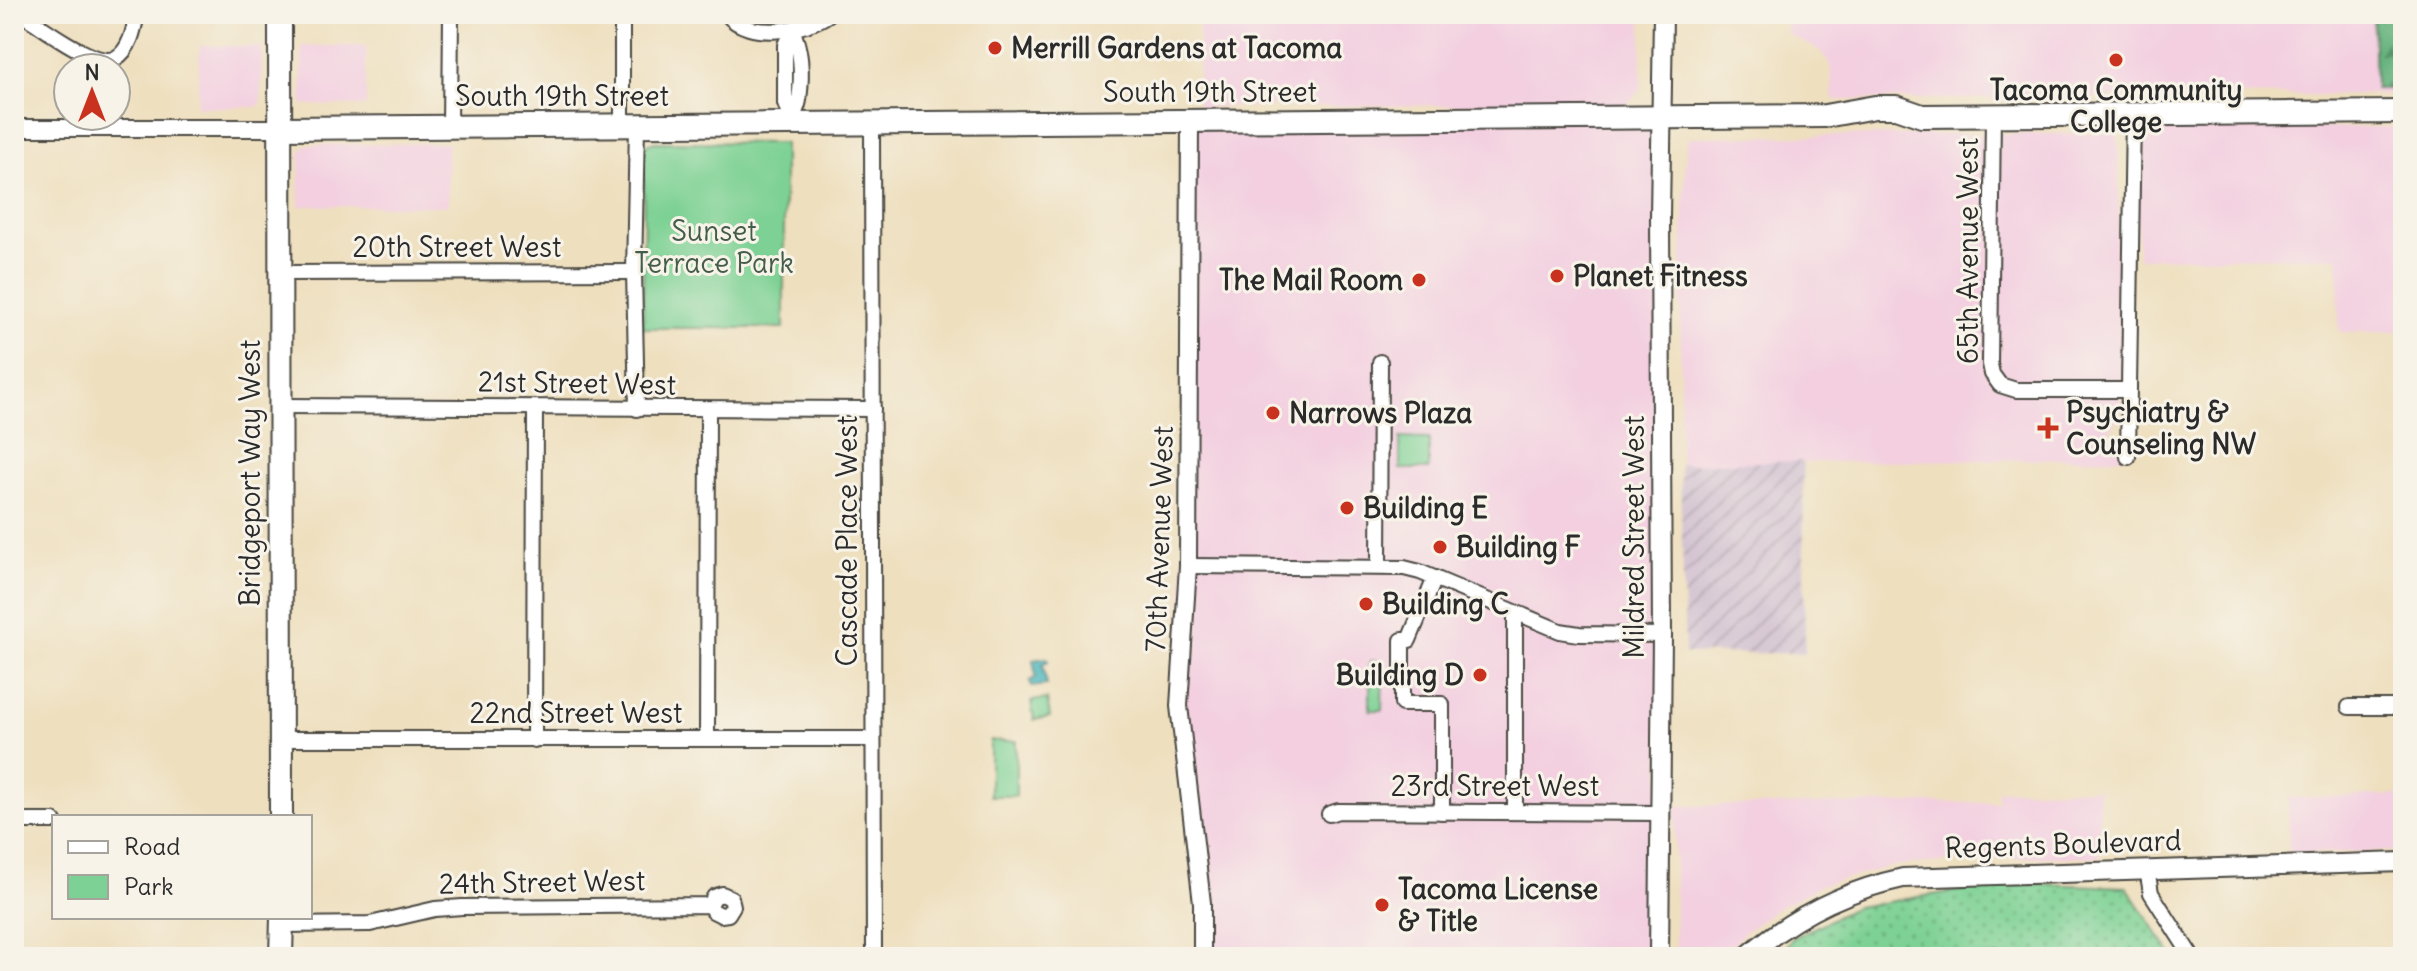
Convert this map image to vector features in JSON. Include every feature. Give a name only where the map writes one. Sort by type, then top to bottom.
[{"type":"main road","name":"Bridgeport Way West","points":[[280,14],[281,815]]},
{"type":"main road","name":"Mildred Street West","points":[[1659,957],[1663,14]]},
{"type":"main road","name":"South 19th Street","points":[[280,128],[629,126],[792,120],[872,125],[1825,116],[1886,107],[1896,107],[1922,116],[2403,112]]},
{"type":"main road","name":"Regents Boulevard","points":[[1746,957],[1808,912],[1849,893],[1892,880],[1948,874],[2403,862]]},
{"type":"main road","points":[[281,957],[282,921]]},
{"type":"street","points":[[22,14],[90,56],[104,60],[115,59],[129,42],[137,14]]},
{"type":"street","points":[[48,14],[59,38]]},
{"type":"street","points":[[450,126],[451,14]]},
{"type":"street","points":[[622,14],[629,126],[637,409]]},
{"type":"street","points":[[727,14],[742,27],[792,30],[814,24],[829,14]]},
{"type":"street","points":[[792,30],[799,45],[799,104],[792,120]]},
{"type":"street","points":[[2128,457],[2133,113]]},
{"type":"street","name":"65th Avenue West","points":[[1993,115],[1989,357],[1992,374],[2000,385],[2016,390],[2128,390]]},
{"type":"street","name":"70th Avenue West","points":[[1190,122],[1188,566],[1179,706],[1202,903],[1202,957]]},
{"type":"street","name":"Cascade Place West","points":[[872,125],[874,957]]},
{"type":"street","name":"South 19th Street","points":[[14,128],[280,128]]},
{"type":"street","name":"20th Street West","points":[[280,273],[634,272]]},
{"type":"street","points":[[1379,567],[1380,362]]},
{"type":"street","name":"21st Street West","points":[[280,406],[873,409]]},
{"type":"street","points":[[534,740],[535,408]]},
{"type":"street","points":[[707,739],[708,410]]},
{"type":"street","points":[[1188,566],[1379,567],[1412,570],[1570,633],[1662,635]]},
{"type":"street","points":[[1435,578],[1409,640],[1402,640],[1402,704],[1442,704],[1442,812]]},
{"type":"street","points":[[1515,613],[1515,812]]},
{"type":"street","points":[[2349,707],[2403,707]]},
{"type":"street","name":"22nd Street West","points":[[281,739],[872,739]]},
{"type":"street","name":"23rd Street West","points":[[1329,814],[1338,811],[1660,813]]},
{"type":"street","points":[[14,821],[52,821]]},
{"type":"street","points":[[2147,869],[2154,899],[2192,957]]},
{"type":"street","name":"24th Street West","points":[[282,921],[370,924],[435,909],[462,907],[710,905]]},
{"type":"shaded area","points":[[1199,14],[1642,14],[1641,89],[1628,104],[1198,107]]},
{"type":"shaded area","name":"Tacoma Community College","points":[[1786,14],[2403,14],[2403,94],[1833,100],[1830,63],[1820,51],[1787,33]]},
{"type":"shaded area","points":[[200,45],[262,47],[261,103],[257,107],[197,107]]},
{"type":"shaded area","points":[[302,46],[366,46],[366,106],[302,105]]},
{"type":"shaded area","points":[[1662,118],[1659,957],[1202,957],[1180,735],[1192,123]]},
{"type":"shaded area","points":[[2403,127],[2403,332],[2339,332],[2338,257],[2138,258],[2137,129]]},
{"type":"shaded area","points":[[2118,133],[2121,412],[2108,433],[2121,449],[2121,458],[1680,464],[1681,288],[1686,144],[1690,137]]},
{"type":"shaded area","points":[[447,143],[448,206],[299,206],[300,153],[306,145]]},
{"type":"shaded area","points":[[1803,461],[1805,653],[1685,654],[1680,464]]},
{"type":"shaded area","points":[[2099,789],[2100,857],[1997,858],[1897,865],[1821,885],[1775,910],[1744,933],[1721,957],[1675,957],[1675,806],[1998,802],[1998,790]]},
{"type":"shaded area","points":[[2403,795],[2403,851],[2289,853],[2288,798]]},
{"type":"green space","points":[[2373,14],[2403,14],[2403,89],[2375,89]]},
{"type":"green space","name":"Sunset Terrace Park","points":[[655,142],[784,143],[784,328],[643,328],[644,151],[646,145]]},
{"type":"green space","points":[[1400,438],[1429,439],[1429,469],[1400,469]]},
{"type":"green space","points":[[1370,661],[1383,661],[1382,710],[1370,710]]},
{"type":"green space","points":[[1047,699],[1050,717],[1034,720],[1031,701]]},
{"type":"green space","points":[[990,741],[1016,741],[1016,796],[990,796]]},
{"type":"green space","points":[[2007,883],[2127,887],[2173,957],[1776,957],[1793,938],[1856,907]]},
{"type":"water","points":[[1046,658],[1048,661],[1043,665],[1047,685],[1032,687],[1030,681],[1036,677],[1033,660]]},
{"type":"place","name":"Merrill Gardens at Tacoma","points":[[995,48]]},
{"type":"place","name":"Tacoma Community College","points":[[2116,60]]},
{"type":"place","name":"Planet Fitness","points":[[1557,276]]},
{"type":"place","name":"The Mail Room","points":[[1419,280]]},
{"type":"place","name":"Narrows Plaza","points":[[1273,413]]},
{"type":"place","name":"Psychiatry & Counseling NW","points":[[2048,428]]},
{"type":"place","name":"Building E","points":[[1347,508]]},
{"type":"place","name":"Building F","points":[[1440,547]]},
{"type":"place","name":"Building C","points":[[1366,604]]},
{"type":"place","name":"Building D","points":[[1480,675]]},
{"type":"place","name":"Tacoma License & Title","points":[[1382,905]]}]
